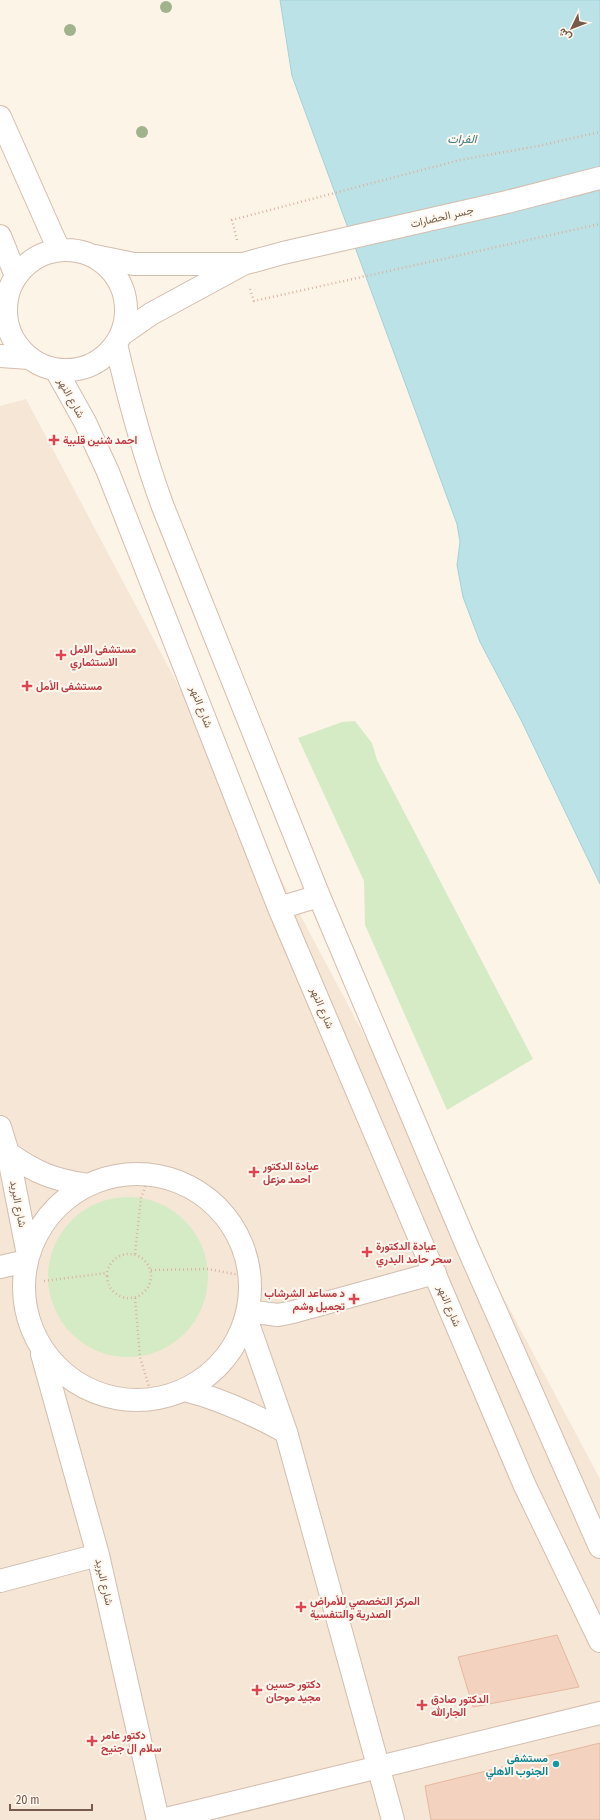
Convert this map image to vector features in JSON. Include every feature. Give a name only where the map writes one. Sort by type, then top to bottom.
[{"type":"main road","points":[[0,117],[59,250]]},
{"type":"main road","name":"جسر الحضارات","points":[[243,264],[283,253],[507,202],[600,178]]},
{"type":"main road","points":[[0,236],[8,288],[6,310],[8,327],[17,344],[29,358],[56,370],[73,370],[90,366],[104,357],[119,340],[157,310],[243,264]]},
{"type":"main road","points":[[8,288],[28,263],[42,254],[59,250],[76,250],[92,256],[134,264],[243,264]]},
{"type":"main road","points":[[92,256],[108,266],[112,271],[119,281],[126,299],[126,317],[119,340],[131,408],[146,460],[163,507],[319,896],[467,1246],[600,1547]]},
{"type":"main road","points":[[0,356],[29,358]]},
{"type":"main road","name":"شارع النهر","points":[[56,370],[85,422],[108,472],[279,908],[525,1486],[600,1641]]},
{"type":"main road","points":[[279,908],[319,896]]},
{"type":"main road","name":"شارع البريد","points":[[0,1127],[8,1153],[27,1258]]},
{"type":"main road","name":"شارع البريد","points":[[8,1153],[26,1166],[45,1176],[66,1182],[88,1185]]},
{"type":"main road","points":[[150,1174],[175,1180],[198,1192],[218,1208],[234,1229],[242,1246],[250,1277],[250,1294],[247,1314],[237,1341],[224,1361],[206,1378],[185,1390],[153,1400],[120,1399],[88,1390],[61,1371],[40,1346],[28,1316],[24,1285],[27,1258],[41,1226],[62,1202],[88,1185],[118,1175],[150,1174]]},
{"type":"main road","points":[[0,1267],[27,1258]]},
{"type":"main road","points":[[247,1314],[278,1315],[294,1312],[435,1273]]},
{"type":"main road","points":[[247,1314],[286,1432],[393,1820]]},
{"type":"main road","name":"شارع البريد","points":[[40,1346],[98,1555],[158,1820]]},
{"type":"main road","points":[[185,1390],[237,1406],[286,1432]]},
{"type":"main road","points":[[0,1581],[98,1555]]},
{"type":"main road","points":[[162,1820],[600,1713]]},
{"type":"path","points":[[232,220],[460,160],[538,146],[600,132]]},
{"type":"path","points":[[254,301],[600,224]]},
{"type":"path","points":[[135,1254],[141,1198],[150,1174]]},
{"type":"path","points":[[135,1254],[142,1257],[148,1263],[151,1270],[152,1277],[147,1290],[135,1298],[121,1296],[115,1293],[107,1281],[109,1266],[120,1255],[135,1254]]},
{"type":"path","points":[[151,1270],[208,1269],[250,1277]]},
{"type":"path","points":[[24,1285],[48,1280],[107,1273]]},
{"type":"path","points":[[135,1298],[140,1357],[153,1400]]},
{"type":"shaded area","points":[[26,399],[600,1479],[600,1820],[0,1820],[0,406]]},
{"type":"green space","points":[[355,721],[372,743],[377,760],[533,1059],[447,1110],[365,925],[364,881],[298,738],[342,722]]},
{"type":"green space","points":[[136,1197],[151,1200],[166,1206],[185,1220],[195,1232],[202,1246],[207,1261],[207,1293],[202,1308],[195,1322],[185,1334],[173,1344],[151,1354],[136,1357],[120,1357],[105,1354],[83,1344],[71,1334],[61,1322],[49,1293],[48,1269],[51,1254],[61,1232],[71,1220],[83,1210],[112,1198]]},
{"type":"water","name":"الفرات","points":[[280,0],[600,0],[600,884],[521,720],[480,642],[463,597],[457,565],[460,542],[457,524],[292,76]]},
{"type":"building","points":[[557,1635],[579,1687],[473,1707],[458,1657]]},
{"type":"building","name":"مستشفى الجنوب الاهلي","points":[[600,1743],[600,1820],[431,1820],[425,1786]]},
{"type":"place","name":"احمد شنين قلبية","points":[[54,440]]},
{"type":"place","name":"مستشفى الامل الاستثماري","points":[[61,655]]},
{"type":"place","name":"مستشفى الأمل","points":[[27,686]]},
{"type":"place","name":"عيادة الدكتور احمد مزعل","points":[[254,1172]]},
{"type":"place","name":"عيادة الدكتورة سحر حامد البدري","points":[[367,1252]]},
{"type":"place","name":"د مساعد الشرشاب تجميل وشم","points":[[354,1299]]},
{"type":"place","name":"المركز التخصصي للأمراض الصدرية والتنفسية","points":[[301,1607]]},
{"type":"place","name":"دكتور حسين مجيد موحان","points":[[257,1690]]},
{"type":"place","name":"الدكتور صادق الجارالله","points":[[422,1705]]},
{"type":"place","name":"دكتور عامر سلام ال جنيح","points":[[92,1741]]},
{"type":"place","name":"مستشفى الجنوب الاهلي","points":[[556,1764]]}]
